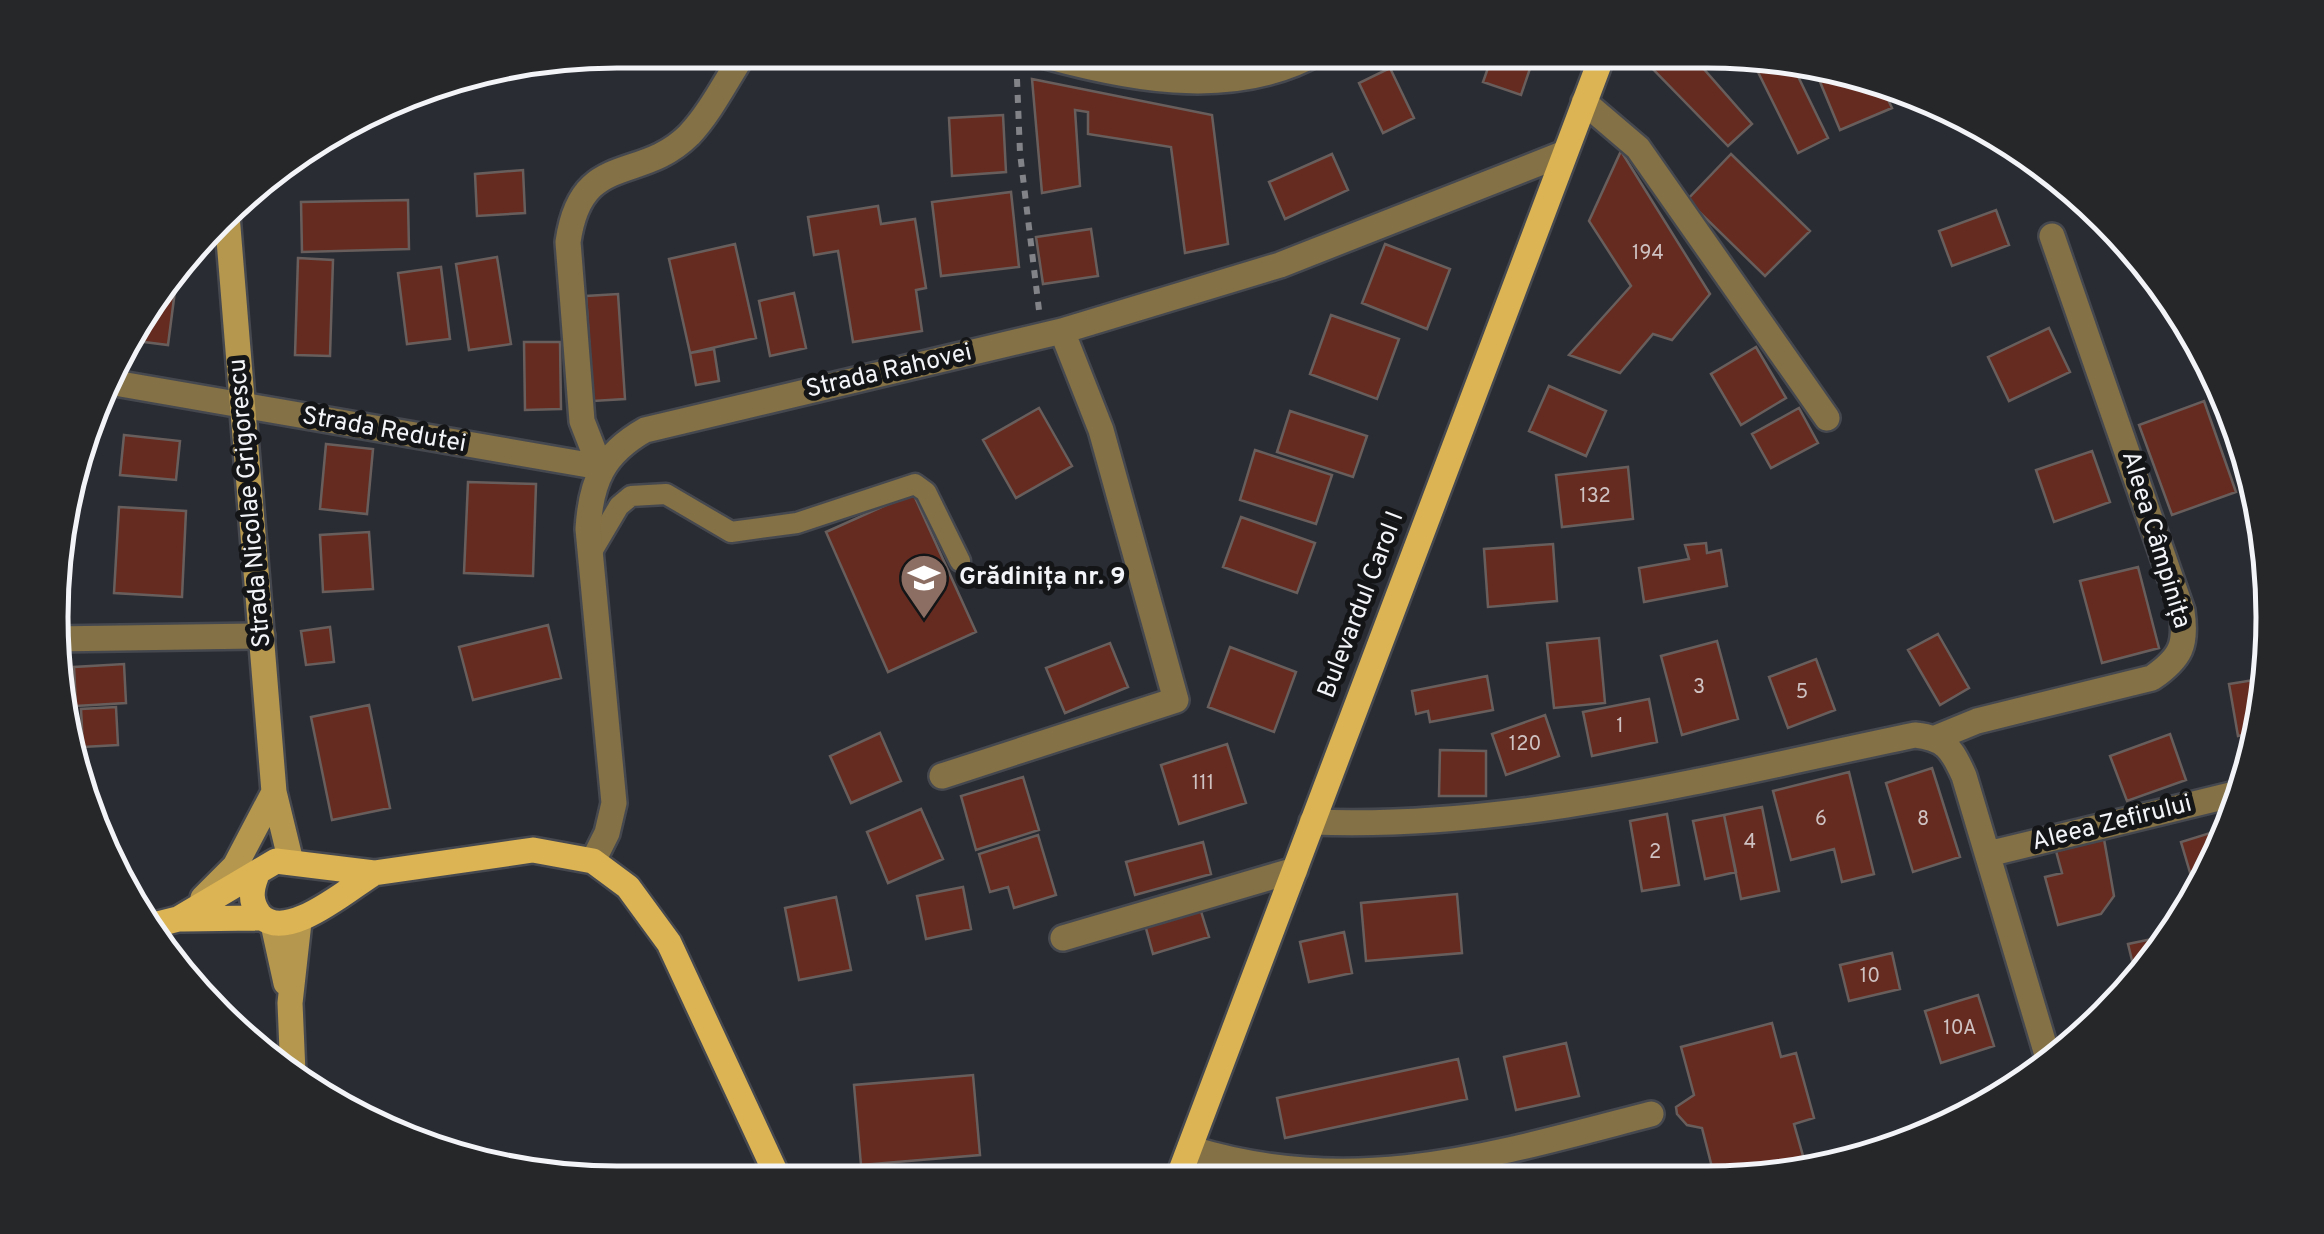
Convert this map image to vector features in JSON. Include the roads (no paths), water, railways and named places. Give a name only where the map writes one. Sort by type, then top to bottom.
[{"type":"main road","name":"Bulevardul Carol I","points":[[1184,1166],[1597,68]]},
{"type":"main road","name":"Strada Nicolae Grigorescu","points":[[228,228],[274,792]]},
{"type":"main road","points":[[274,792],[298,864],[315,882],[290,1003],[292,1060]]},
{"type":"main road","points":[[274,792],[252,898],[268,921],[290,1003]]},
{"type":"main road","points":[[166,922],[235,866],[274,792]]},
{"type":"main road","points":[[166,922],[276,861],[374,873],[533,850],[593,861],[628,887],[669,943],[773,1166]]},
{"type":"main road","points":[[166,922],[268,921],[305,916],[374,873]]},
{"type":"street","points":[[593,861],[607,833],[614,803],[590,554],[590,498],[600,468],[582,421],[568,242],[572,214],[592,183],[688,136],[734,68]]},
{"type":"street","points":[[1077,68],[1206,82],[1272,68]]},
{"type":"street","points":[[1584,102],[1638,148],[1827,418]]},
{"type":"street","name":"Strada Rahovei","points":[[600,468],[619,445],[645,430],[1052,334],[1280,265],[1564,153]]},
{"type":"street","name":"Aleea Câmpinița","points":[[1938,738],[1977,721],[2152,678],[2176,662],[2186,641],[2182,611],[2052,236]]},
{"type":"street","points":[[942,776],[1176,700],[1101,430],[1052,334]]},
{"type":"street","name":"Strada Redutei","points":[[119,384],[600,468]]},
{"type":"street","points":[[69,639],[262,636]]},
{"type":"street","points":[[1312,822],[1396,822],[1538,811],[1915,735],[1938,738],[1953,751],[1964,776],[2046,1050]]},
{"type":"street","name":"Aleea Zefirului","points":[[1988,854],[2226,796]]},
{"type":"street","points":[[1063,938],[1295,870]]},
{"type":"street","points":[[1439,1166],[1651,1114]]},
{"type":"street","points":[[1192,1149],[1249,1166]]},
{"type":"lane","points":[[590,554],[618,506],[631,496],[666,494],[731,532],[797,524],[915,484],[926,492],[960,561]]},
{"type":"place","name":"Grădinița nr. 9","points":[[924,620]]}]
